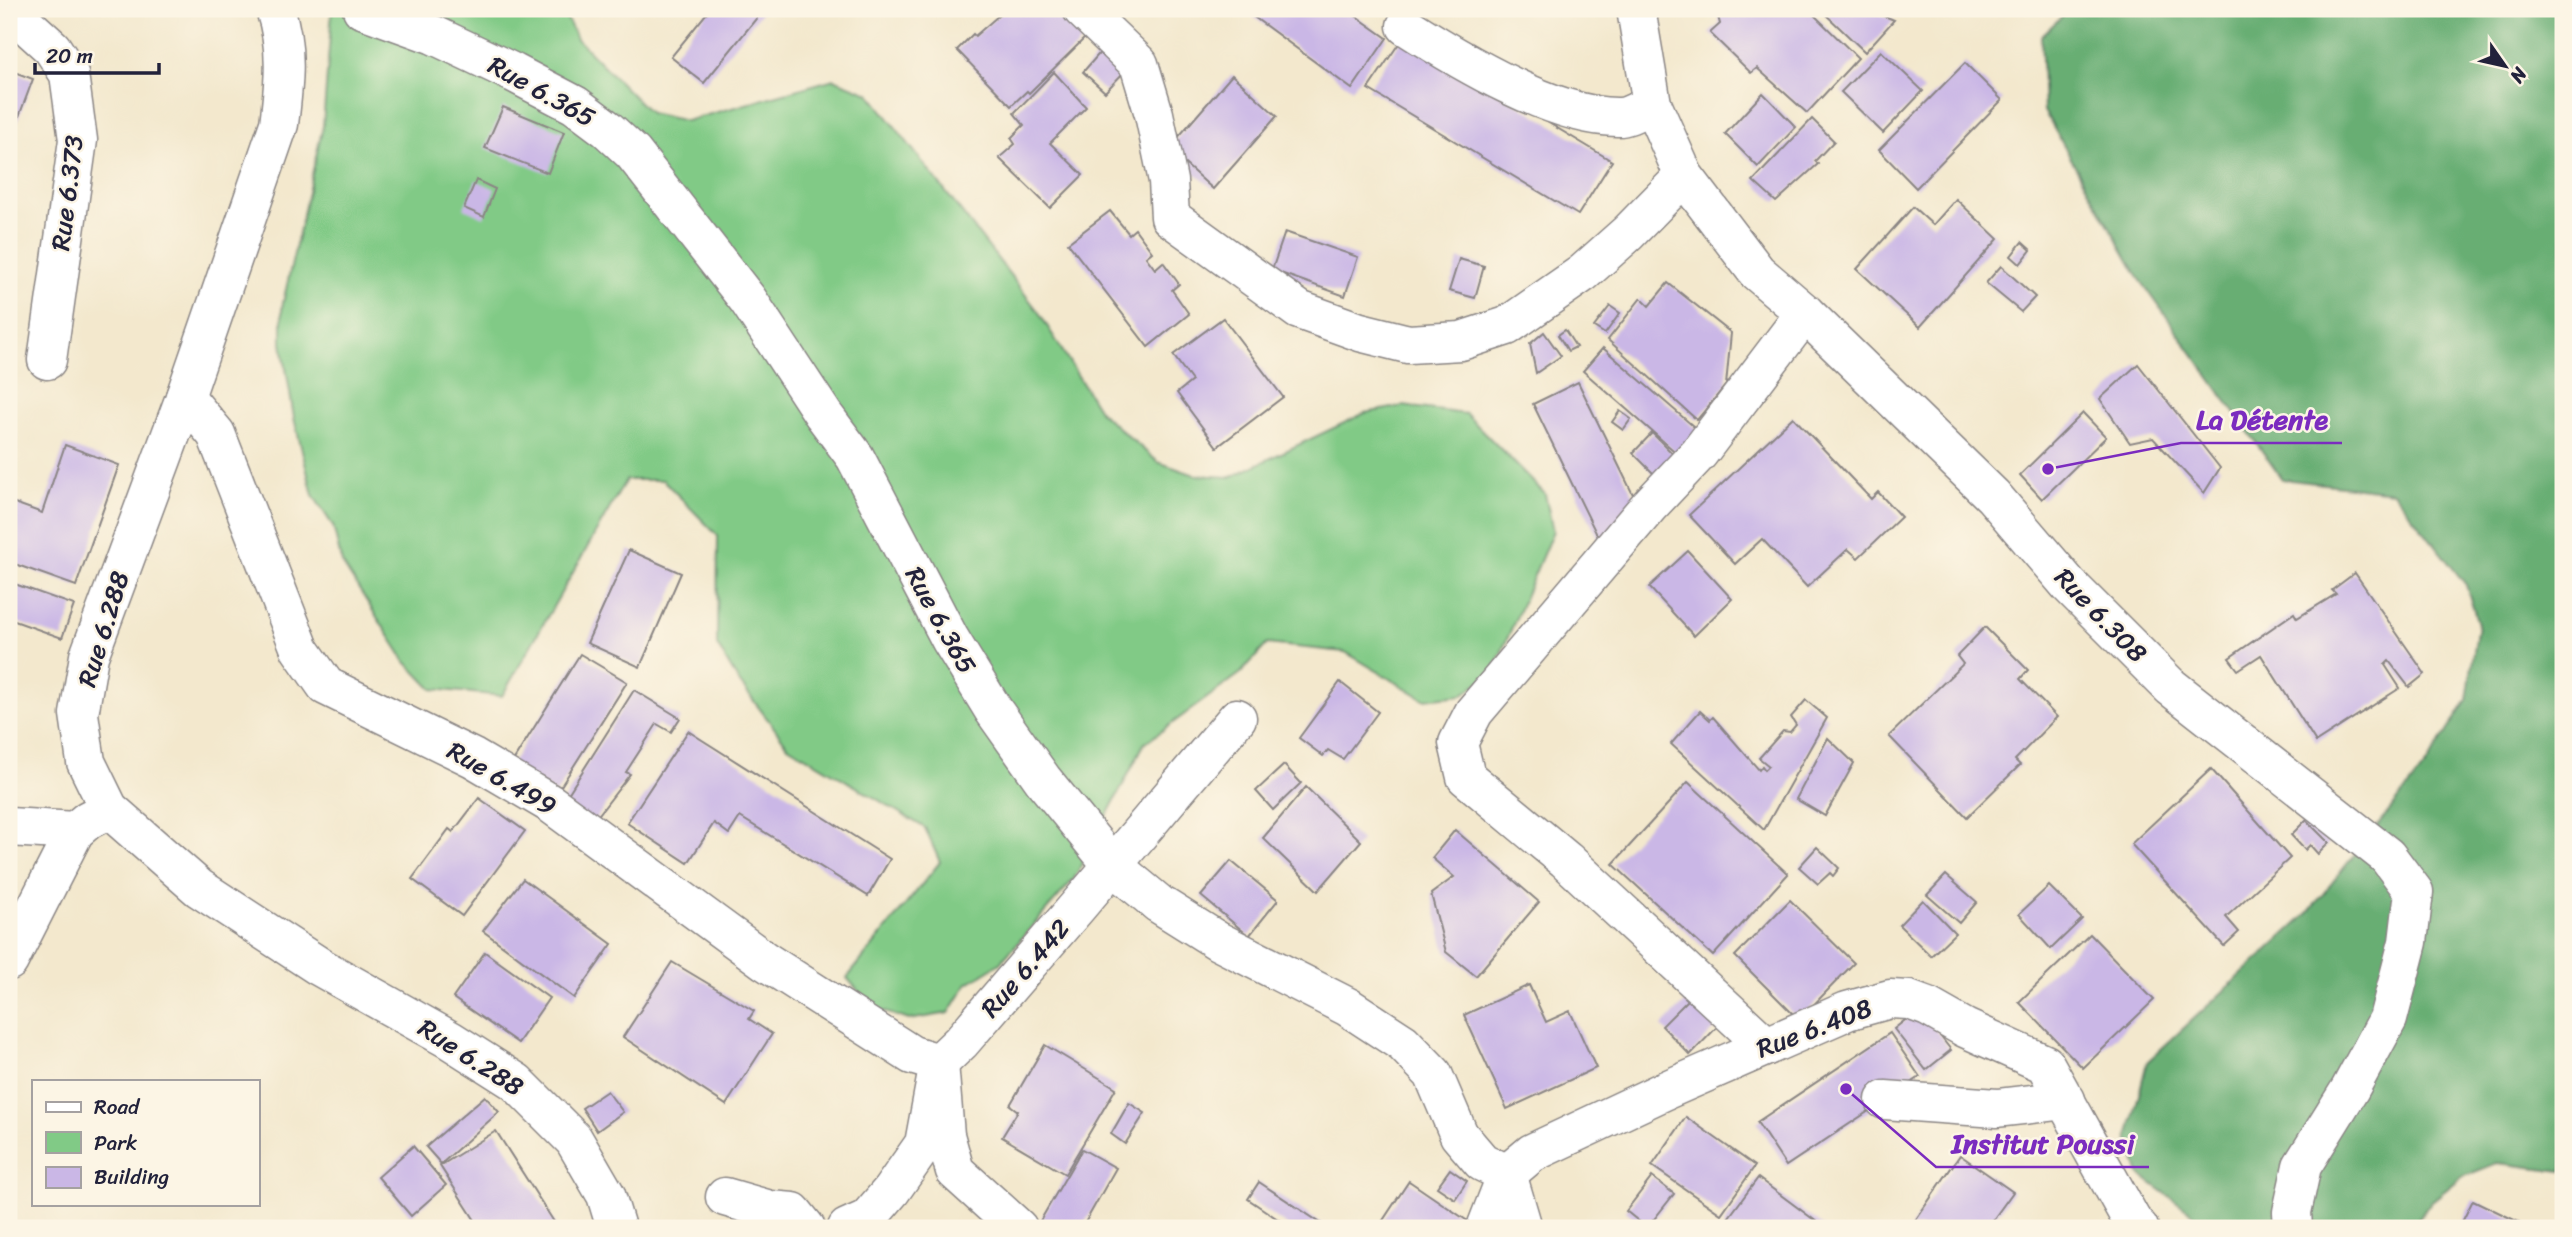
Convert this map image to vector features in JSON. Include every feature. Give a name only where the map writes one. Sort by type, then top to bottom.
[{"type":"street","name":"Rue 6.373","points":[[9,9],[52,48],[69,74],[78,139],[47,360]]},
{"type":"street","name":"Rue 6.288","points":[[275,9],[283,33],[284,82],[279,124],[185,397],[89,656],[79,714],[86,762],[109,809],[199,888],[320,967],[450,1040],[516,1082],[574,1140],[606,1195],[616,1228]]},
{"type":"street","name":"Rue 6.365","points":[[362,9],[434,35],[575,105],[633,153],[748,300],[822,414],[855,457],[937,616],[994,711],[1043,780],[1113,866],[1159,904],[1219,941],[1348,1007],[1403,1043],[1433,1074],[1459,1135],[1482,1162],[1507,1174]]},
{"type":"street","points":[[1082,9],[1139,64],[1154,114],[1168,181],[1170,217],[1299,310],[1360,332],[1408,344],[1461,341],[1507,326],[1583,273],[1628,233],[1684,176]]},
{"type":"street","name":"Rue 6.308","points":[[1636,9],[1652,104],[1684,176],[1757,272],[1805,313],[1993,496],[2069,585],[2171,687],[2387,856],[2414,892],[2408,942],[2388,1019],[2350,1089],[2302,1166],[2292,1212],[2293,1228]]},
{"type":"street","points":[[1406,26],[1457,58],[1528,93],[1576,111],[1619,118],[1652,104]]},
{"type":"street","points":[[1766,1046],[1566,860],[1466,777],[1458,743],[1474,712],[1649,506],[1699,453],[1805,313]]},
{"type":"street","name":"Rue 6.499","points":[[185,397],[216,434],[300,649],[326,686],[473,758],[551,804],[765,961],[912,1055],[939,1063]]},
{"type":"street","name":"Rue 6.442","points":[[939,1063],[961,1042],[1237,718]]},
{"type":"street","points":[[9,961],[75,831],[88,820],[109,809]]},
{"type":"street","points":[[9,827],[75,831]]},
{"type":"street","name":"Rue 6.408","points":[[1486,1228],[1507,1174],[1532,1153],[1847,1011],[1890,999],[1909,1000],[1928,1007],[1965,1028],[2045,1064],[2132,1226]]},
{"type":"street","points":[[847,1228],[867,1219],[891,1191],[924,1144],[939,1063]]},
{"type":"street","points":[[939,1063],[945,1135],[955,1171],[1018,1228]]},
{"type":"street","points":[[1885,1100],[1997,1108],[2066,1100]]},
{"type":"street","points":[[1507,1174],[1523,1228]]},
{"type":"street","points":[[725,1196],[770,1210],[793,1212],[806,1228]]},
{"type":"green space","points":[[332,9],[562,9],[577,39],[650,113],[686,121],[834,79],[869,93],[1038,311],[1100,412],[1158,462],[1195,475],[1231,477],[1365,413],[1403,406],[1466,414],[1545,494],[1553,531],[1493,672],[1462,695],[1424,699],[1345,652],[1267,644],[1241,673],[1144,744],[1074,879],[1000,963],[967,984],[949,1013],[909,1020],[873,1008],[847,978],[940,862],[925,828],[788,746],[737,679],[717,645],[718,536],[663,480],[626,480],[502,696],[432,689],[406,662],[342,563],[333,526],[313,495],[294,418],[282,343],[282,307],[323,126]]},
{"type":"green space","points":[[2070,9],[2563,9],[2563,1171],[2497,1163],[2462,1177],[2432,1201],[2411,1228],[2213,1228],[2140,1175],[2128,1138],[2147,1062],[2307,914],[2426,765],[2467,700],[2478,624],[2466,585],[2393,492],[2282,479],[2137,275],[2044,111],[2041,36]]},
{"type":"building","points":[[710,9],[764,9],[704,83],[671,57]]},
{"type":"building","points":[[1006,9],[1072,9],[1092,31],[1029,93],[1027,91],[1011,106],[957,50]]},
{"type":"building","points":[[1243,9],[1346,9],[1387,38],[1352,89]]},
{"type":"building","points":[[1716,9],[1808,9],[1858,58],[1807,113],[1757,68],[1751,73],[1710,33],[1720,24]]},
{"type":"building","points":[[1820,9],[1867,9],[1894,20],[1865,52]]},
{"type":"building","points":[[1404,36],[1612,161],[1578,215],[1368,89]]},
{"type":"building","points":[[1104,48],[1126,70],[1105,92],[1083,72]]},
{"type":"building","points":[[1881,51],[1923,91],[1883,133],[1841,92]]},
{"type":"building","points":[[1965,63],[2002,100],[1916,188],[1879,150]]},
{"type":"building","points":[[9,70],[33,79],[9,143]]},
{"type":"building","points":[[1054,72],[1086,107],[1050,143],[1083,175],[1050,208],[999,158],[1015,144],[1011,138],[1024,125],[1014,113]]},
{"type":"building","points":[[1232,75],[1277,116],[1213,189],[1168,149]]},
{"type":"building","points":[[1763,93],[1796,127],[1758,167],[1725,134]]},
{"type":"building","points":[[503,107],[564,132],[548,173],[485,148]]},
{"type":"building","points":[[1812,119],[1834,141],[1815,161],[1818,164],[1776,202],[1753,181]]},
{"type":"building","points":[[476,180],[495,189],[484,217],[464,208]]},
{"type":"building","points":[[1956,199],[1998,239],[1920,327],[1857,269],[1913,207],[1933,225]]},
{"type":"building","points":[[1110,211],[1129,234],[1135,229],[1152,252],[1146,257],[1155,269],[1163,262],[1179,284],[1172,290],[1189,314],[1148,347],[1068,243]]},
{"type":"building","points":[[1285,232],[1358,257],[1345,296],[1272,270]]},
{"type":"building","points":[[2022,242],[2031,250],[2020,264],[2011,256]]},
{"type":"building","points":[[1459,259],[1484,266],[1475,298],[1449,291]]},
{"type":"building","points":[[2001,266],[2035,297],[2021,312],[1986,283]]},
{"type":"building","points":[[1668,283],[1731,333],[1726,385],[1697,420],[1608,340],[1641,298],[1649,306]]},
{"type":"building","points":[[1610,306],[1620,313],[1605,334],[1594,327]]},
{"type":"building","points":[[1223,318],[1283,397],[1217,447],[1177,393],[1192,381],[1173,355]]},
{"type":"building","points":[[1565,330],[1576,347],[1568,351],[1558,335]]},
{"type":"building","points":[[1544,332],[1561,356],[1536,373],[1530,344]]},
{"type":"building","points":[[1603,348],[1700,432],[1680,456],[1583,371]]},
{"type":"building","points":[[2138,364],[2220,468],[2204,493],[2153,438],[2130,443],[2100,399]]},
{"type":"building","points":[[1578,382],[1644,517],[1599,539],[1533,404]]},
{"type":"building","points":[[1620,411],[1631,419],[1623,430],[1612,422]]},
{"type":"building","points":[[2083,413],[2106,437],[2042,499],[2020,475]]},
{"type":"building","points":[[1793,417],[1871,499],[1878,492],[1901,517],[1858,558],[1848,549],[1807,587],[1762,539],[1735,564],[1689,515]]},
{"type":"building","points":[[1652,433],[1676,457],[1657,477],[1633,453]]},
{"type":"building","points":[[65,445],[119,465],[76,586],[9,562],[9,501],[42,513]]},
{"type":"building","points":[[629,550],[681,573],[640,667],[587,643]]},
{"type":"building","points":[[1688,551],[1732,599],[1694,636],[1649,587]]},
{"type":"building","points":[[2355,573],[2425,674],[2409,687],[2389,661],[2385,665],[2400,688],[2316,742],[2261,655],[2238,670],[2229,658],[2294,613],[2297,618],[2336,594],[2332,590]]},
{"type":"building","points":[[9,582],[74,605],[62,638],[9,619]]},
{"type":"building","points":[[1985,627],[2028,670],[2020,679],[2057,717],[2015,760],[2020,765],[1967,817],[1889,736],[1963,664],[1957,656]]},
{"type":"building","points":[[580,654],[627,682],[556,794],[510,766]]},
{"type":"building","points":[[1340,682],[1378,712],[1343,759],[1328,750],[1323,756],[1299,738]]},
{"type":"building","points":[[634,690],[680,718],[671,732],[657,724],[626,772],[630,774],[593,822],[563,802]]},
{"type":"building","points":[[1806,700],[1827,718],[1764,830],[1671,744],[1700,711],[1710,720],[1713,717],[1759,770],[1762,766],[1765,770],[1769,766],[1759,758],[1783,731],[1790,732],[1796,725],[1791,717]]},
{"type":"building","points":[[688,731],[890,859],[868,896],[740,817],[729,834],[714,823],[688,863],[627,823]]},
{"type":"building","points":[[1828,738],[1854,763],[1825,816],[1796,799]]},
{"type":"building","points":[[1284,765],[1301,783],[1273,810],[1256,791]]},
{"type":"building","points":[[2211,769],[2290,858],[2226,917],[2239,932],[2224,946],[2131,844]]},
{"type":"building","points":[[1688,782],[1788,874],[1713,956],[1613,864]]},
{"type":"building","points":[[1306,787],[1361,841],[1318,891],[1263,838]]},
{"type":"building","points":[[479,798],[525,831],[462,916],[412,879],[449,829],[453,832]]},
{"type":"building","points":[[2306,820],[2329,843],[2318,854],[2310,845],[2305,850],[2291,835]]},
{"type":"building","points":[[1455,830],[1539,902],[1476,976],[1446,952],[1431,894],[1454,877],[1432,858]]},
{"type":"building","points":[[1817,847],[1839,868],[1833,876],[1830,873],[1818,884],[1799,867]]},
{"type":"building","points":[[1231,861],[1278,900],[1249,936],[1201,896]]},
{"type":"building","points":[[1946,875],[1977,902],[1959,923],[1927,895]]},
{"type":"building","points":[[523,879],[612,944],[574,998],[483,931]]},
{"type":"building","points":[[2049,886],[2082,919],[2051,949],[2019,914]]},
{"type":"building","points":[[1790,900],[1854,963],[1799,1020],[1735,956]]},
{"type":"building","points":[[1923,900],[1955,933],[1931,956],[1899,925]]},
{"type":"building","points":[[2090,934],[2154,1000],[2083,1068],[2019,1002]]},
{"type":"building","points":[[485,952],[549,998],[518,1043],[453,998]]},
{"type":"building","points":[[672,962],[754,1011],[749,1019],[772,1034],[726,1105],[623,1037]]},
{"type":"building","points":[[1529,985],[1546,1022],[1570,1011],[1596,1068],[1507,1109],[1464,1015]]},
{"type":"building","points":[[1691,997],[1719,1025],[1690,1055],[1662,1026]]},
{"type":"building","points":[[1919,1009],[1951,1050],[1926,1070],[1894,1029]]},
{"type":"building","points":[[1890,1033],[1920,1077],[1786,1166],[1757,1122]]},
{"type":"building","points":[[1045,1045],[1116,1088],[1065,1174],[1002,1137],[1018,1111],[1010,1105]]},
{"type":"building","points":[[607,1091],[623,1112],[597,1131],[582,1108]]},
{"type":"building","points":[[485,1096],[499,1112],[441,1164],[426,1147]]},
{"type":"building","points":[[1129,1103],[1145,1113],[1125,1144],[1111,1134]]},
{"type":"building","points":[[1686,1117],[1755,1166],[1721,1214],[1652,1166]]},
{"type":"building","points":[[496,1131],[556,1225],[550,1228],[480,1228],[440,1166]]},
{"type":"building","points":[[413,1146],[446,1185],[411,1216],[378,1177]]},
{"type":"building","points":[[1082,1149],[1116,1168],[1082,1228],[1036,1228]]},
{"type":"building","points":[[1960,1155],[2013,1192],[1987,1228],[1910,1228]]},
{"type":"building","points":[[1450,1169],[1467,1181],[1455,1199],[1437,1187]]},
{"type":"building","points":[[1652,1177],[1674,1194],[1647,1228],[1626,1211]]},
{"type":"building","points":[[1758,1178],[1825,1228],[1727,1228],[1723,1225]]},
{"type":"building","points":[[1409,1181],[1472,1224],[1469,1228],[1378,1228]]},
{"type":"building","points":[[1259,1182],[1328,1228],[1291,1228],[1248,1199]]},
{"type":"building","points":[[2473,1200],[2531,1228],[2459,1228]]},
{"type":"place","name":"La Détente","points":[[2048,469]]},
{"type":"place","name":"Institut Poussi","points":[[1846,1089]]}]
